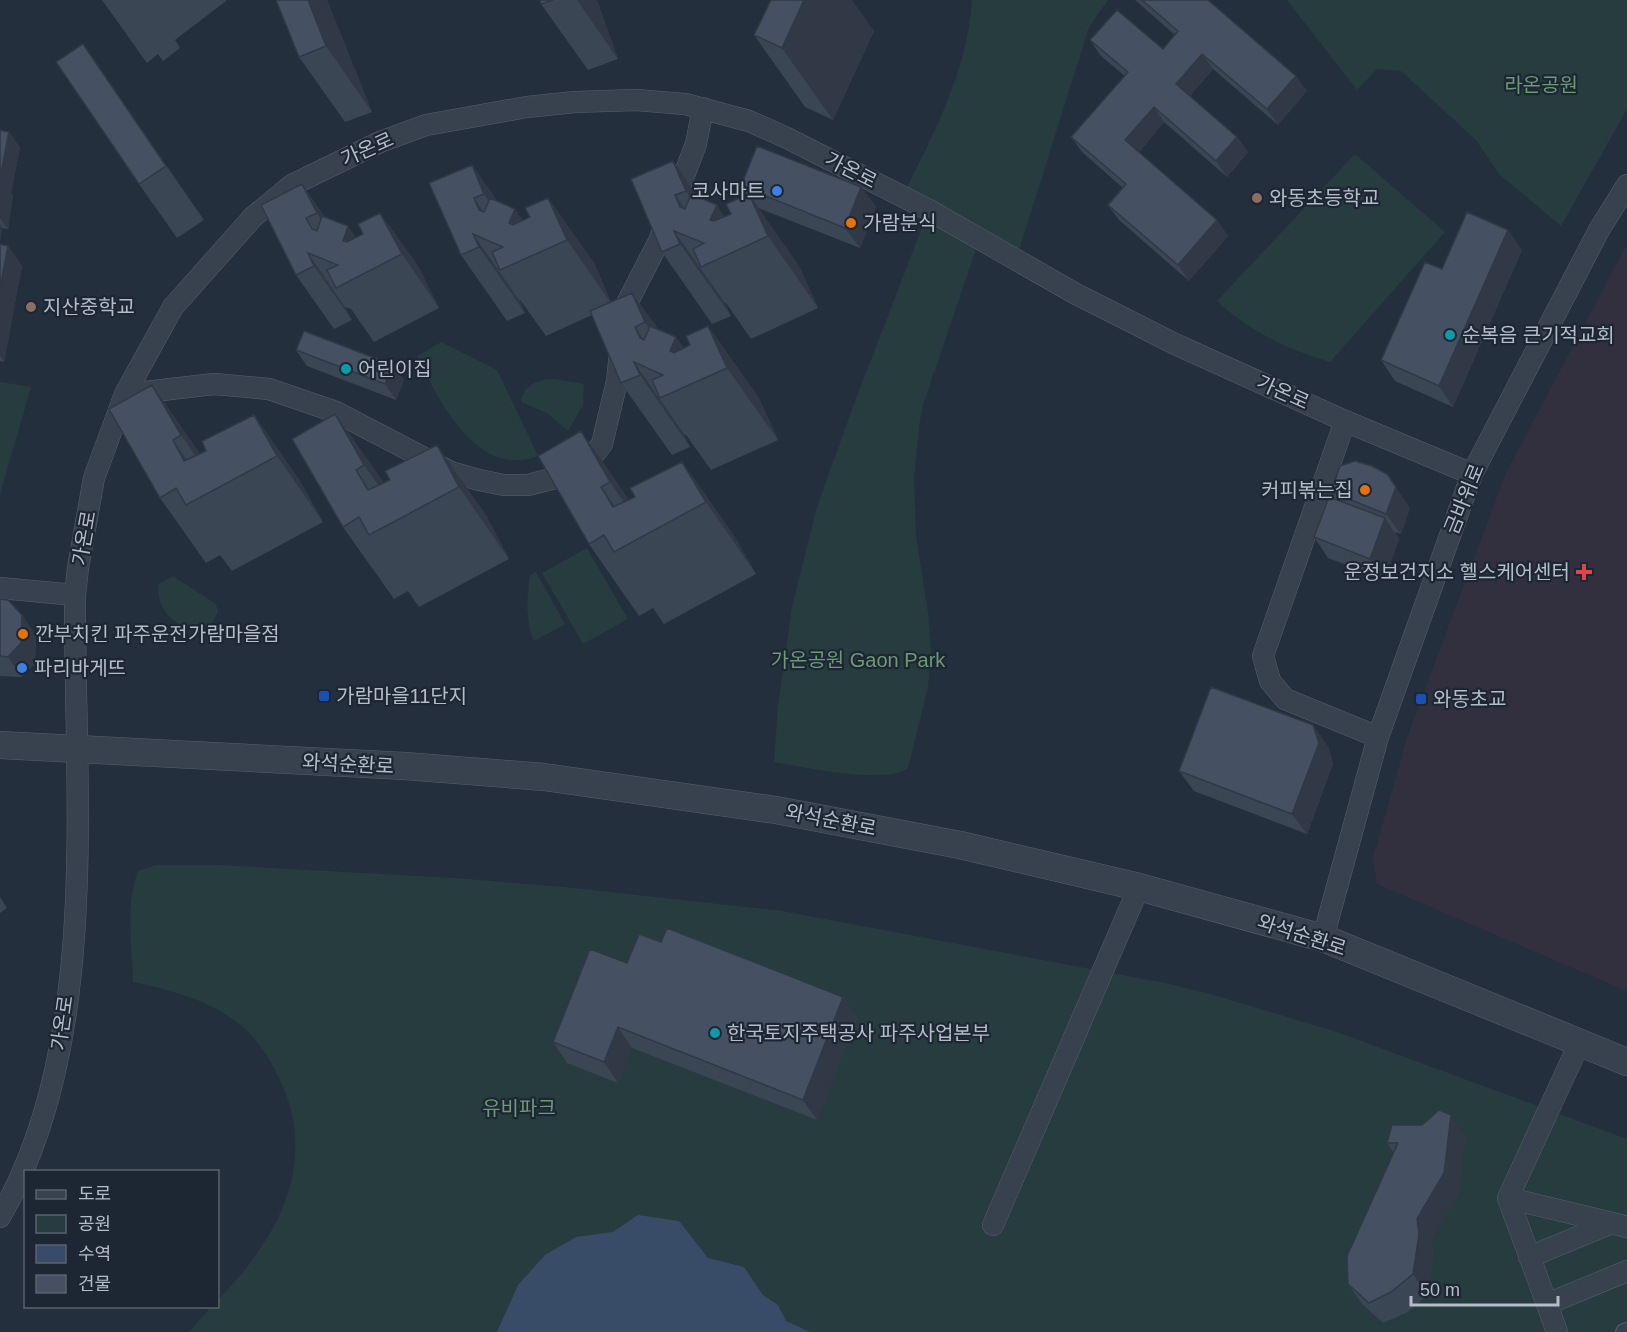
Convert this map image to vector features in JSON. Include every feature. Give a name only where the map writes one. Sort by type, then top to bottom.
[{"type":"street","name":"가온로","points":[[0,1217],[16,1190],[48,1101],[60,1042],[75,925],[75,595],[94,478],[125,394],[173,307],[253,217],[292,185],[381,142],[426,125],[527,106],[636,100],[703,108],[749,121],[787,138],[929,210],[1076,294],[1175,344],[1345,421],[1472,474]]},
{"type":"street","points":[[125,394],[169,387],[237,384],[298,396],[336,412],[451,472],[479,480],[528,485],[571,474],[584,467],[602,444],[617,381],[625,307],[659,241],[668,191],[696,144],[703,108]]},
{"type":"street","name":"금바위로","points":[[1323,938],[1378,737],[1472,474],[1599,230],[1627,185]]},
{"type":"street","points":[[237,384],[250,405]]},
{"type":"street","points":[[1345,421],[1263,656],[1270,681],[1286,699],[1378,737]]},
{"type":"street","points":[[0,588],[75,595]]},
{"type":"street","name":"와석순환로","points":[[0,745],[405,766],[556,778],[788,812],[960,845],[1139,887],[1323,938],[1627,1062]]},
{"type":"street","points":[[993,1225],[1139,887]]},
{"type":"street","points":[[1557,1332],[1508,1198],[1579,1044]]},
{"type":"street","points":[[1508,1198],[1620,1225]]},
{"type":"street","points":[[1529,1257],[1620,1225]]},
{"type":"street","points":[[1546,1304],[1627,1271]]},
{"type":"shaded area","points":[[1627,244],[1627,991],[1377,884],[1373,858],[1408,735],[1506,473]]},
{"type":"green space","name":"가온공원 Gaon Park","points":[[972,0],[1108,0],[1089,27],[1016,260],[979,240],[923,405],[914,479],[916,536],[928,613],[931,650],[928,687],[908,768],[897,773],[864,775],[823,771],[774,762],[778,706],[792,607],[817,507],[928,212],[902,197],[937,126],[956,77],[964,52]]},
{"type":"green space","name":"라온공원","points":[[1287,0],[1627,0],[1627,109],[1561,226],[1499,174],[1476,140],[1401,71],[1377,69],[1357,90]]},
{"type":"green space","points":[[1355,154],[1445,232],[1330,362],[1269,338],[1229,312],[1217,301]]},
{"type":"green space","points":[[441,342],[497,370],[538,456],[516,460],[496,457],[478,446],[463,431],[448,413],[417,356]]},
{"type":"green space","points":[[555,379],[584,384],[583,405],[568,431],[547,413],[521,402],[525,391],[533,384]]},
{"type":"green space","points":[[0,382],[31,387],[0,494]]},
{"type":"green space","points":[[587,548],[628,619],[583,644],[542,573]]},
{"type":"green space","points":[[536,572],[565,624],[534,641],[529,625],[528,600],[530,575]]},
{"type":"green space","points":[[173,576],[216,604],[218,612],[210,626],[180,624],[166,613],[161,605],[158,584]]},
{"type":"green space","name":"유비파크","points":[[156,865],[219,865],[454,878],[565,887],[782,911],[1165,983],[1214,995],[1337,1032],[1627,1139],[1627,1332],[189,1332],[210,1308],[219,1308],[219,1299],[257,1254],[272,1229],[285,1202],[293,1175],[295,1147],[293,1117],[275,1071],[256,1040],[243,1027],[205,1003],[133,982],[130,912],[138,871]]},
{"type":"water","points":[[638,1215],[679,1221],[708,1258],[744,1267],[763,1295],[778,1305],[786,1321],[810,1332],[497,1332],[518,1285],[545,1255],[576,1237],[613,1232]]},
{"type":"building","points":[[276,0],[308,0],[326,46],[299,57]]},
{"type":"building","points":[[540,0],[553,0],[541,4]]},
{"type":"building","points":[[771,0],[804,0],[782,48],[754,35]]},
{"type":"building","name":"와동초등학교","points":[[1142,0],[1208,0],[1296,76],[1267,109],[1202,54],[1176,84],[1237,137],[1216,161],[1154,107],[1125,140],[1217,220],[1178,265],[1108,205],[1126,184],[1071,137],[1128,72],[1090,40],[1117,10],[1163,49],[1178,31]]},
{"type":"building","points":[[83,44],[166,166],[139,184],[56,62]]},
{"type":"building","points":[[0,130],[9,132],[0,178]]},
{"type":"building","points":[[757,146],[861,187],[845,228],[741,186]]},
{"type":"building","points":[[673,161],[686,191],[675,195],[680,207],[685,209],[691,194],[717,205],[710,220],[714,221],[731,214],[726,204],[749,194],[768,236],[701,267],[693,249],[704,243],[674,231],[680,244],[662,252],[631,179]]},
{"type":"building","points":[[472,165],[484,194],[474,198],[479,210],[484,212],[490,198],[515,209],[509,223],[513,225],[530,217],[525,208],[548,198],[567,240],[500,270],[492,252],[503,247],[473,234],[479,247],[461,255],[429,183]]},
{"type":"building","points":[[302,184],[317,213],[306,218],[312,229],[317,231],[322,216],[348,226],[343,241],[347,242],[363,234],[358,224],[380,213],[402,254],[336,288],[327,270],[338,265],[308,253],[314,266],[296,275],[261,205]]},
{"type":"building","points":[[1467,212],[1508,230],[1439,386],[1381,360],[1425,262],[1442,269]]},
{"type":"building","points":[[0,244],[8,246],[0,288]]},
{"type":"building","points":[[632,293],[645,322],[635,327],[640,338],[644,340],[650,326],[676,337],[670,351],[674,353],[690,345],[686,336],[708,326],[727,368],[660,398],[652,380],[663,375],[634,362],[640,375],[621,383],[590,311]]},
{"type":"building","points":[[304,331],[393,365],[385,384],[296,350]]},
{"type":"building","points":[[152,385],[181,435],[173,440],[184,461],[206,451],[202,441],[254,415],[277,456],[186,505],[176,488],[160,498],[109,409]]},
{"type":"building","points":[[335,414],[364,465],[356,470],[368,490],[390,480],[385,471],[437,445],[459,487],[369,535],[359,517],[343,527],[292,439]]},
{"type":"building","points":[[581,431],[610,482],[601,487],[613,507],[635,497],[630,488],[682,462],[706,502],[614,552],[604,535],[589,544],[538,456]]},
{"type":"building","points":[[1355,461],[1387,474],[1396,487],[1386,514],[1331,492],[1340,466]]},
{"type":"building","points":[[1329,497],[1385,518],[1370,559],[1314,537]]},
{"type":"building","points":[[0,599],[8,600],[22,615],[21,643],[8,657],[0,656]]},
{"type":"building","points":[[1211,687],[1313,725],[1319,743],[1292,814],[1179,771]]},
{"type":"building","name":"한국토지주택공사 파주사업본부","points":[[667,928],[843,997],[803,1100],[618,1027],[604,1062],[553,1042],[590,949],[627,963],[639,934],[661,942]]},
{"type":"building","points":[[1439,1110],[1451,1115],[1444,1173],[1417,1219],[1419,1234],[1413,1274],[1391,1292],[1369,1303],[1348,1284],[1347,1256],[1398,1143],[1387,1143],[1392,1125],[1422,1125]]},
{"type":"place","name":"코사마트","points":[[777,191]]},
{"type":"place","name":"와동초등학교","points":[[1257,198]]},
{"type":"place","name":"가람분식","points":[[851,223]]},
{"type":"place","name":"지산중학교","points":[[31,307]]},
{"type":"place","name":"순복음 큰기적교회","points":[[1450,335]]},
{"type":"place","name":"어린이집","points":[[346,369]]},
{"type":"place","name":"커피볶는집","points":[[1365,490]]},
{"type":"place","name":"운정보건지소 헬스케어센터","points":[[1584,572]]},
{"type":"place","name":"깐부치킨 파주운전가람마을점","points":[[23,634]]},
{"type":"place","name":"파리바게뜨","points":[[22,668]]},
{"type":"place","name":"가람마을11단지","points":[[324,696]]},
{"type":"place","name":"와동초교","points":[[1421,699]]},
{"type":"place","name":"한국토지주택공사 파주사업본부","points":[[715,1033]]}]
